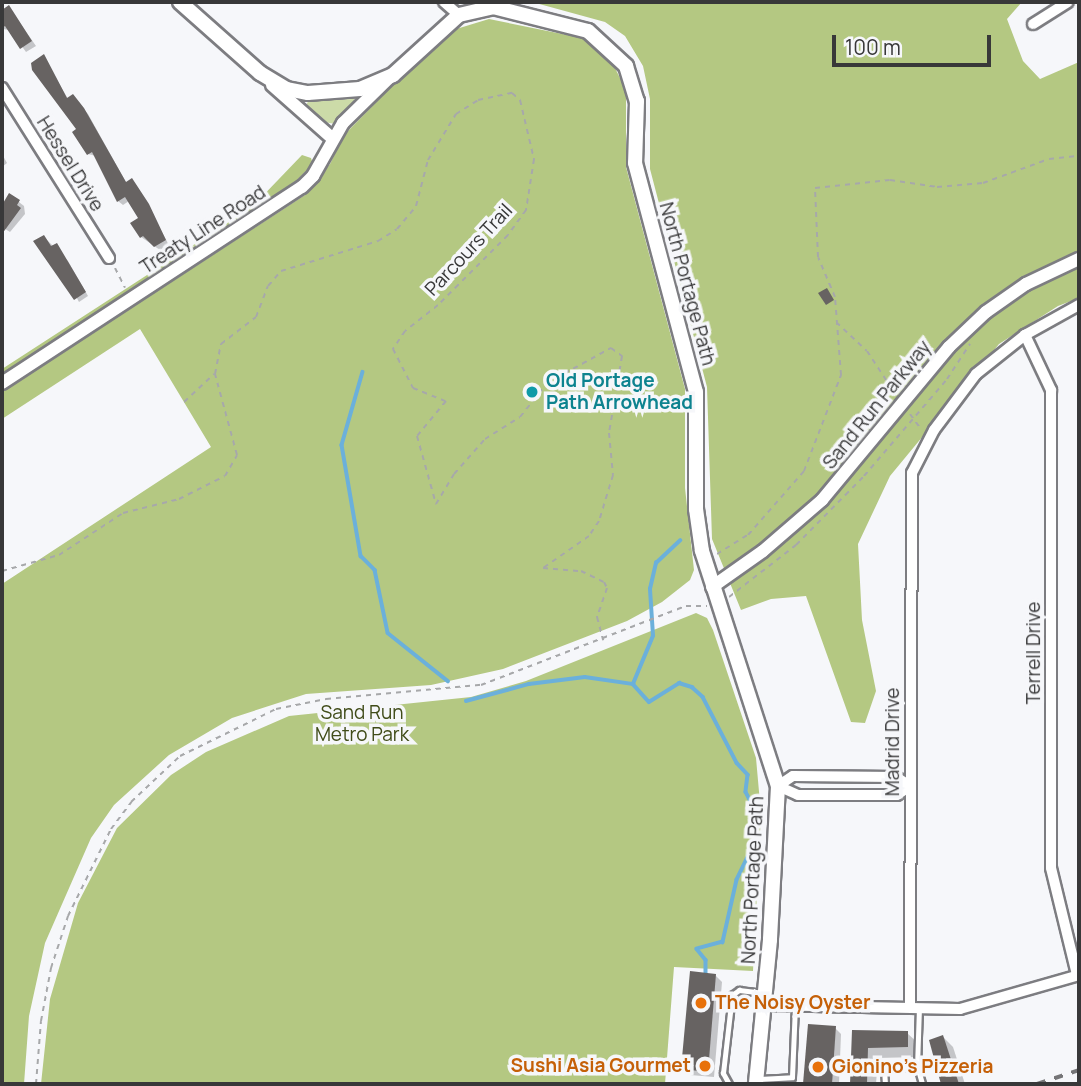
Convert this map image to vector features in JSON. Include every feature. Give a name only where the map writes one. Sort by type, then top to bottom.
[{"type":"main road","name":"North Portage Path","points":[[180,2],[260,73],[287,89],[334,93],[360,89],[393,75],[459,15],[493,6],[569,24],[603,40],[630,75],[636,101],[635,163],[696,392],[696,509],[712,587],[778,786],[765,999],[756,1082]]},
{"type":"street","points":[[444,2],[459,15]]},
{"type":"street","points":[[1033,24],[1068,2]]},
{"type":"street","name":"North Portage Path","points":[[260,73],[332,138]]},
{"type":"street","name":"Treaty Line Road","points":[[2,383],[302,187],[313,176],[332,138],[393,75]]},
{"type":"street","name":"Hessel Drive","points":[[2,88],[109,258]]},
{"type":"street","name":"Sand Run Parkway","points":[[712,587],[763,551],[822,500],[949,347],[986,312],[1026,284],[1079,259]]},
{"type":"street","points":[[930,436],[976,374],[1025,335],[1079,304]]},
{"type":"street","name":"Terrell Drive","points":[[1025,335],[1047,373],[1051,390],[1051,868],[1078,975]]},
{"type":"street","name":"Madrid Drive","points":[[915,1007],[910,786],[911,480],[930,436]]},
{"type":"street","points":[[793,776],[896,777],[910,786],[897,795],[797,795],[778,786],[793,776]]},
{"type":"street","points":[[765,999],[794,1006],[960,1009],[1078,975]]},
{"type":"lane","points":[[729,1084],[723,1073],[732,995],[739,990],[765,999]]},
{"type":"lane","points":[[756,1082],[792,1077],[794,1006]]},
{"type":"lane","points":[[915,1007],[917,1066],[922,1084]]},
{"type":"lane","points":[[885,1084],[884,1069],[917,1066]]},
{"type":"path","name":"Parcours Trail","points":[[215,374],[221,344],[256,317],[273,278],[294,265],[388,236],[416,206],[428,160],[456,114],[493,95],[518,95],[534,159],[526,210],[508,235],[438,305],[405,331],[393,349],[412,388],[446,401],[417,436],[436,504],[454,474],[485,439],[520,416],[547,383],[611,348],[622,356],[609,433],[613,475],[599,521],[589,536],[543,568],[581,570],[604,582],[607,588],[597,617],[603,640]]},
{"type":"path","points":[[716,555],[748,535],[779,503],[814,451],[841,375],[835,297],[818,257],[816,188],[890,180],[937,187],[983,183],[1049,159],[1079,156]]},
{"type":"path","points":[[109,258],[131,299]]},
{"type":"path","points":[[835,321],[867,351],[903,405],[930,436]]},
{"type":"path","points":[[730,596],[822,519],[947,379],[971,343]]},
{"type":"path","points":[[2,571],[59,555],[123,513],[179,499],[225,476],[237,455],[215,374],[184,402]]},
{"type":"path","points":[[36,1084],[46,995],[68,916],[111,829],[162,770],[216,735],[276,709],[326,699],[481,685],[686,606]]},
{"type":"green space","points":[[532,2],[1022,2],[1007,19],[1023,61],[1040,79],[1079,62],[1079,298],[1058,306],[999,344],[890,476],[858,544],[862,620],[876,691],[865,723],[851,722],[806,596],[771,599],[741,610],[712,539],[707,387],[650,169],[650,99],[643,66],[625,36],[605,22]]},
{"type":"green space","points":[[489,19],[582,38],[612,62],[626,90],[626,167],[685,389],[685,488],[694,570],[690,580],[662,602],[627,621],[503,669],[431,685],[306,694],[232,718],[169,755],[114,805],[91,838],[45,943],[29,1016],[24,1084],[2,1084],[2,584],[211,447],[140,329],[2,419],[2,392],[305,195],[330,164],[344,135],[402,76],[453,30]]},
{"type":"green space","points":[[354,99],[357,103],[336,124],[323,122],[306,105],[309,100]]},
{"type":"green space","points":[[302,155],[311,158],[313,164],[284,193],[2,375],[2,369],[252,207]]},
{"type":"green space","name":"Sand Run Metro Park","points":[[696,613],[707,618],[713,630],[756,758],[761,814],[753,971],[674,967],[665,1084],[41,1084],[50,999],[78,903],[117,828],[171,775],[206,752],[289,716],[471,697],[526,681]]},
{"type":"building","points":[[9,5],[32,41],[20,49],[5,26],[2,28],[2,10]]},
{"type":"building","points":[[44,54],[67,98],[73,94],[84,108],[126,182],[132,178],[149,204],[166,240],[154,247],[143,236],[140,238],[130,223],[138,218],[125,197],[117,202],[92,152],[87,155],[72,132],[76,129],[32,70],[31,63]]},
{"type":"building","points":[[9,193],[20,200],[17,205],[21,208],[2,234],[2,205]]},
{"type":"building","points":[[44,235],[51,246],[57,243],[86,292],[74,300],[33,241]]},
{"type":"building","points":[[827,288],[834,300],[826,305],[818,293]]},
{"type":"building","points":[[690,971],[716,974],[708,1072],[681,1069]]},
{"type":"building","points":[[808,1024],[836,1026],[832,1084],[803,1084]]},
{"type":"building","points":[[852,1030],[908,1031],[908,1047],[868,1048],[867,1084],[850,1084]]},
{"type":"building","points":[[943,1035],[959,1084],[941,1084],[929,1040]]},
{"type":"waterway","points":[[363,372],[342,445],[361,556],[375,570],[388,633],[448,681]]},
{"type":"waterway","points":[[633,684],[653,636],[650,589],[656,563],[680,541]]},
{"type":"waterway","points":[[466,701],[529,684],[585,677],[633,684],[649,702],[679,683],[692,687],[703,697],[737,763],[748,775],[746,792],[756,812],[756,841],[737,880],[723,942],[697,949],[706,960],[706,973]]},
{"type":"railway","points":[[1037,1084],[1079,1070]]},
{"type":"place","name":"Old Portage Path Arrowhead","points":[[532,392]]},
{"type":"place","name":"The Noisy Oyster","points":[[701,1003]]},
{"type":"place","name":"Sushi Asia Gourmet","points":[[705,1066]]},
{"type":"place","name":"Gionino's Pizzeria","points":[[818,1067]]}]
